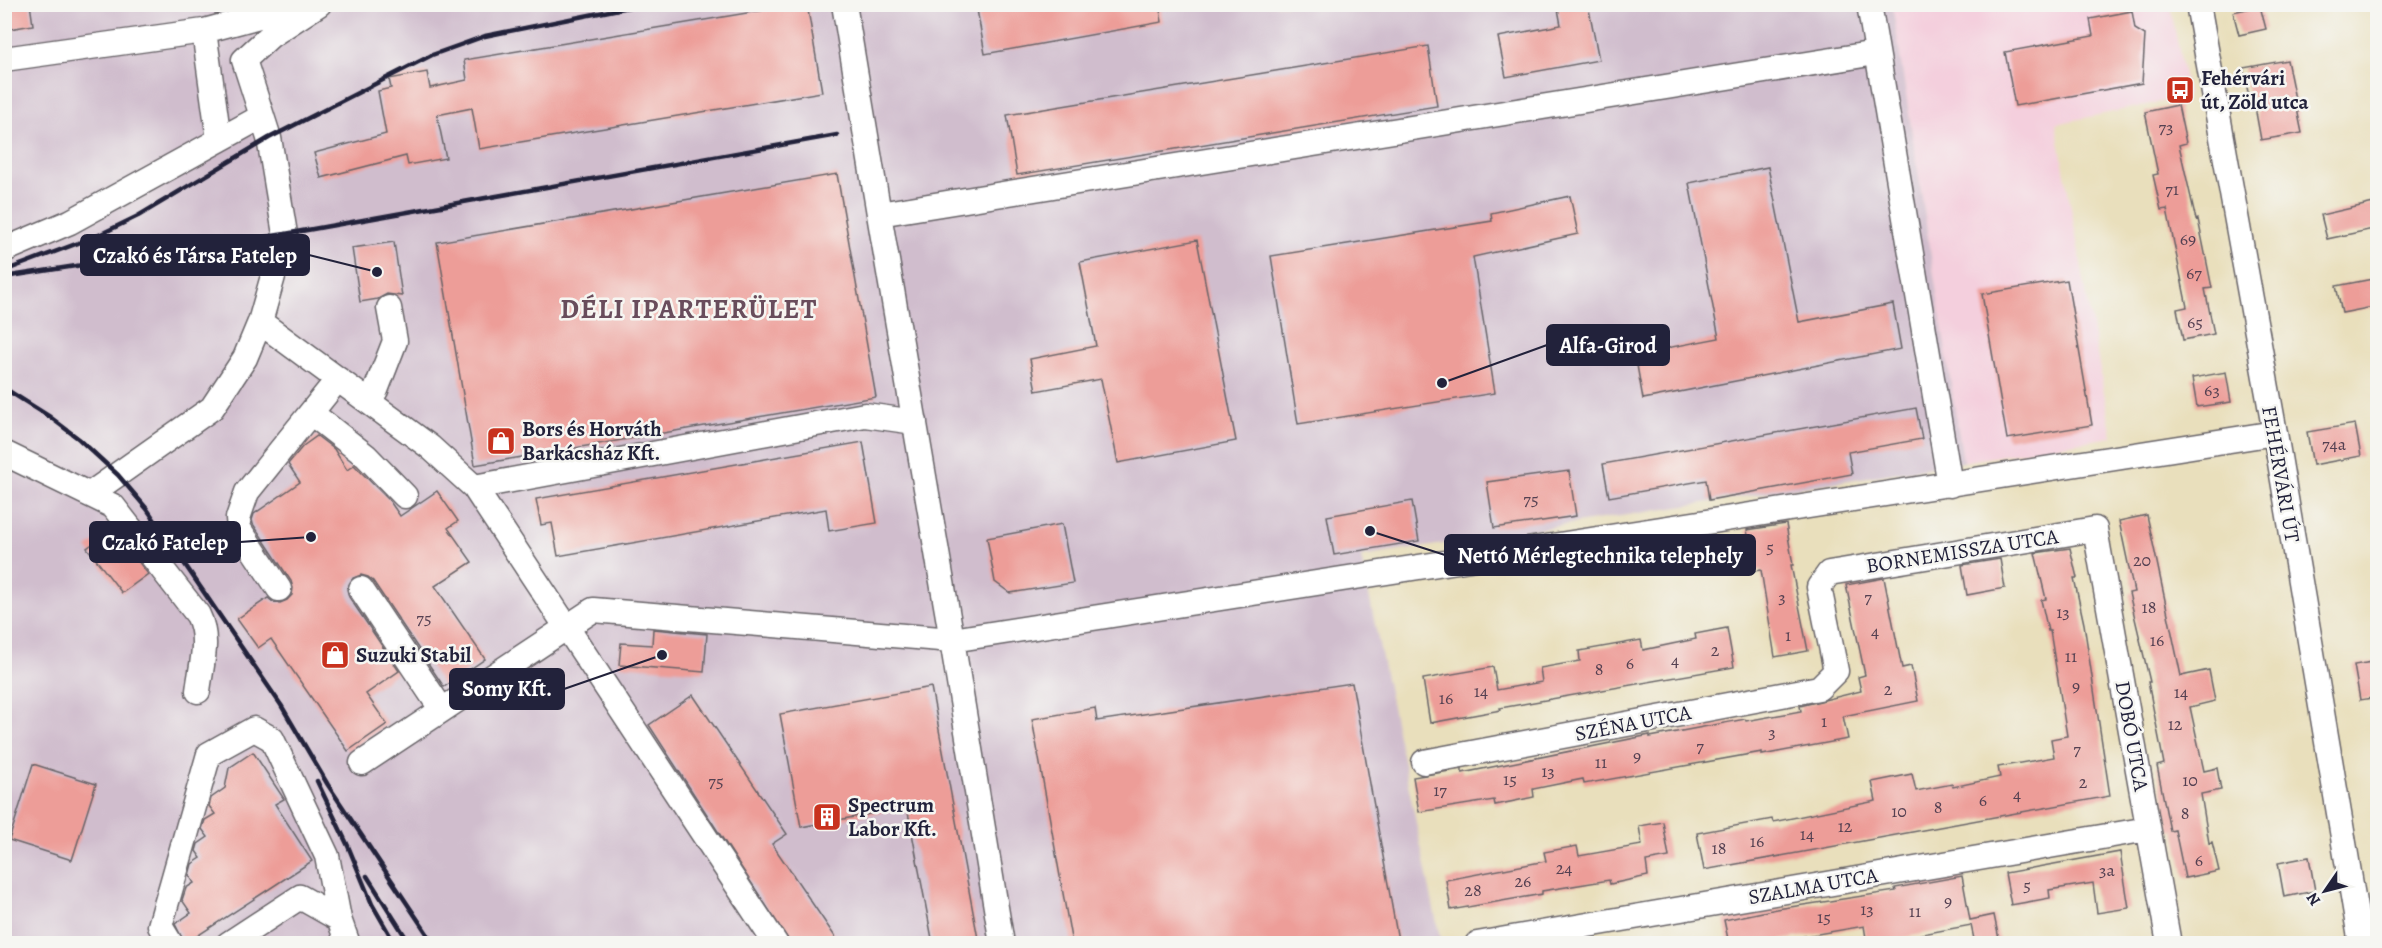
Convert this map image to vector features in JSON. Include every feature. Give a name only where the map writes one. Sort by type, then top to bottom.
[{"type":"street","points":[[4,59],[204,31],[304,4]]},
{"type":"street","points":[[90,495],[212,408],[245,358],[260,322],[285,234],[269,138],[244,60],[270,36],[319,4]]},
{"type":"street","points":[[844,4],[1002,944]]},
{"type":"street","points":[[1869,4],[1950,485]]},
{"type":"street","name":"FEHÉRVÁRI ÚT","points":[[2198,4],[2275,433],[2361,944]]},
{"type":"street","points":[[204,31],[219,140]]},
{"type":"street","points":[[879,214],[1876,53]]},
{"type":"street","points":[[4,250],[70,222],[261,117]]},
{"type":"street","points":[[369,401],[395,341],[388,308]]},
{"type":"street","points":[[260,322],[430,447],[474,487],[776,944]]},
{"type":"street","points":[[279,589],[239,529],[238,518],[247,492],[338,379]]},
{"type":"street","points":[[311,413],[366,456],[405,496]]},
{"type":"street","points":[[474,487],[865,415],[915,422]]},
{"type":"street","points":[[362,763],[593,610],[952,640],[2275,433]]},
{"type":"street","points":[[4,453],[113,506],[198,615],[204,626],[206,637],[198,691]]},
{"type":"street","name":"BORNEMISSZA UTCA","points":[[1836,671],[1819,587],[1829,573],[2095,529]]},
{"type":"street","name":"DOBÓ UTCA","points":[[2095,529],[2169,944]]},
{"type":"street","points":[[361,589],[442,710]]},
{"type":"street","name":"SZÉNA UTCA","points":[[1424,762],[1819,688],[1836,671]]},
{"type":"street","points":[[171,944],[160,926],[209,754],[254,729],[272,740],[327,856],[339,919],[348,944]]},
{"type":"street","name":"SZALMA UTCA","points":[[1477,944],[2148,829]]},
{"type":"street","points":[[228,944],[300,897],[339,919]]},
{"type":"shaded area","points":[[5,5],[1892,5],[1963,462],[1361,557],[1441,943],[5,944]]},
{"type":"shaded area","points":[[1892,5],[2170,5],[2188,96],[2056,124],[2112,437],[1963,462]]},
{"type":"building","points":[[4,4],[30,4],[33,25],[4,30]]},
{"type":"building","points":[[807,4],[822,92],[479,149],[472,108],[437,115],[446,158],[408,165],[406,156],[321,178],[314,153],[386,134],[378,91],[391,88],[389,79],[427,72],[430,88],[467,80],[464,60]]},
{"type":"building","points":[[976,4],[1159,4],[1162,22],[985,54]]},
{"type":"building","points":[[1557,4],[1588,4],[1599,60],[1506,77],[1498,37],[1561,25]]},
{"type":"building","points":[[2260,6],[2266,29],[2239,35],[2233,12]]},
{"type":"building","points":[[2132,11],[2135,29],[2145,35],[2142,83],[2015,106],[2005,52],[2093,36],[2090,19]]},
{"type":"building","points":[[1428,46],[1437,106],[1017,175],[1007,115]]},
{"type":"building","points":[[2287,60],[2302,133],[2261,140],[2253,96],[2249,97],[2243,68]]},
{"type":"building","points":[[2178,105],[2186,143],[2179,145],[2196,220],[2198,219],[2212,288],[2205,289],[2214,334],[2183,340],[2177,309],[2187,307],[2167,209],[2161,210],[2153,175],[2158,174],[2145,112]]},
{"type":"building","points":[[1768,167],[1799,322],[1893,304],[1901,349],[1643,399],[1635,354],[1719,338],[1689,183]]},
{"type":"building","points":[[837,174],[876,397],[475,465],[437,242]]},
{"type":"building","points":[[1570,196],[1578,234],[1473,257],[1495,393],[1298,424],[1271,256],[1492,221],[1491,213]]},
{"type":"building","points":[[2378,202],[2378,228],[2327,239],[2321,215]]},
{"type":"building","points":[[1197,240],[1236,441],[1118,463],[1101,379],[1036,391],[1030,359],[1096,346],[1080,262]]},
{"type":"building","points":[[394,242],[402,296],[387,294],[378,299],[360,302],[352,248]]},
{"type":"building","points":[[2378,278],[2378,306],[2342,313],[2336,286]]},
{"type":"building","points":[[2067,280],[2092,425],[2007,439],[1982,294]]},
{"type":"building","points":[[2226,372],[2231,402],[2197,407],[2192,378]]},
{"type":"building","points":[[1916,408],[1922,439],[1848,452],[1852,474],[1709,500],[1706,480],[1609,497],[1603,464]]},
{"type":"building","points":[[2355,424],[2361,456],[2313,465],[2307,432]]},
{"type":"building","points":[[317,436],[334,449],[347,470],[354,465],[389,500],[400,516],[437,491],[458,521],[448,528],[472,562],[435,586],[485,659],[444,687],[373,581],[361,575],[353,578],[347,589],[349,597],[399,671],[366,694],[387,724],[348,751],[271,639],[258,648],[237,619],[268,598],[280,603],[292,595],[291,581],[252,520],[254,514],[300,482],[288,464],[303,446]]},
{"type":"building","points":[[863,442],[877,523],[829,531],[826,509],[558,556],[552,523],[541,525],[536,499]]},
{"type":"building","points":[[1569,471],[1576,516],[1494,528],[1487,482]]},
{"type":"building","points":[[1412,501],[1419,541],[1334,555],[1327,516]]},
{"type":"building","points":[[2147,515],[2181,676],[2209,670],[2215,701],[2190,707],[2204,771],[2217,768],[2221,790],[2201,794],[2209,843],[2212,842],[2219,871],[2185,878],[2175,830],[2170,831],[2157,766],[2164,764],[2148,682],[2150,682],[2129,593],[2134,592],[2119,521]]},
{"type":"building","points":[[1062,524],[1073,583],[1010,593],[995,582],[987,538]]},
{"type":"building","points":[[1786,524],[1793,565],[1791,565],[1808,651],[1775,657],[1761,570],[1754,571],[1747,530]]},
{"type":"building","points":[[113,529],[148,574],[122,593],[87,548]]},
{"type":"building","points":[[2070,548],[2077,578],[2074,578],[2084,624],[2110,796],[1704,870],[1697,833],[1772,819],[1773,822],[1876,801],[1872,782],[1912,774],[1916,791],[1952,784],[1953,787],[2000,777],[1998,767],[2054,757],[2051,739],[2067,736],[2050,631],[2048,631],[2041,600],[2046,599],[2035,553]]},
{"type":"building","points":[[2000,559],[2005,588],[1967,595],[1962,565]]},
{"type":"building","points":[[1884,578],[1902,668],[1911,666],[1918,701],[1843,716],[1848,739],[1584,784],[1583,779],[1533,789],[1534,797],[1495,805],[1494,800],[1419,812],[1413,777],[1462,769],[1462,773],[1650,735],[1650,737],[1801,711],[1800,706],[1861,691],[1858,677],[1865,675],[1846,585]]},
{"type":"building","points":[[1727,628],[1734,667],[1500,708],[1501,710],[1430,723],[1423,679],[1493,667],[1497,690],[1542,682],[1540,668],[1580,661],[1579,651],[1641,640],[1643,650],[1696,639],[1695,634]]},
{"type":"building","points":[[653,629],[707,634],[704,672],[619,665],[621,643],[652,645]]},
{"type":"building","points":[[2378,661],[2378,697],[2360,700],[2354,665]]},
{"type":"building","points":[[1352,683],[1398,940],[1379,944],[1072,944],[1032,719],[1095,708],[1097,721]]},
{"type":"building","name":"Spectrum Labor Kft.","points":[[931,687],[979,944],[933,944],[907,807],[801,827],[780,714]]},
{"type":"building","points":[[693,695],[787,834],[772,844],[840,944],[791,944],[649,725]]},
{"type":"building","points":[[253,752],[284,799],[275,804],[312,861],[185,944],[175,924],[191,913],[182,900],[186,888],[194,883],[189,875],[192,864],[201,858],[196,851],[198,844],[208,837],[202,829],[205,820],[215,814],[209,806],[211,798],[225,788],[229,768]]},
{"type":"building","points":[[33,764],[96,784],[72,860],[9,840]]},
{"type":"building","points":[[1663,822],[1669,857],[1646,861],[1648,876],[1610,884],[1609,880],[1542,891],[1542,894],[1451,910],[1446,880],[1546,861],[1544,852],[1577,846],[1579,856],[1642,845],[1639,826]]},
{"type":"building","points":[[2120,852],[2129,908],[2097,913],[2093,883],[2049,890],[2050,898],[2011,905],[2005,873]]},
{"type":"building","points":[[2309,857],[2315,891],[2284,897],[2278,863]]},
{"type":"building","points":[[1962,876],[1970,920],[1994,915],[2000,944],[1975,944],[1971,925],[1869,944],[1867,944],[1864,926],[1760,944],[1729,944],[1724,920],[1777,909],[1896,891],[1895,888]]},
{"type":"railway","points":[[4,271],[97,236],[138,216],[269,138],[432,55],[485,36],[644,4]]},
{"type":"railway","points":[[4,277],[285,234],[837,135]]},
{"type":"railway","points":[[4,388],[50,417],[79,439],[118,475],[147,509],[281,705],[328,785],[434,944]]},
{"type":"railway","points":[[317,781],[372,904],[395,944]]},
{"type":"railway","points":[[367,876],[410,944]]},
{"type":"place","name":"Fehérvári út, Zöld utca","points":[[2180,90]]},
{"type":"place","name":"Czakó és Társa Fatelep","points":[[377,272]]},
{"type":"place","name":"Alfa-Girod","points":[[1442,383]]},
{"type":"place","name":"Bors és Horváth Barkácsház Kft.","points":[[501,441]]},
{"type":"place","name":"Nettó Mérlegtechnika telephely","points":[[1370,531]]},
{"type":"place","name":"Czakó Fatelep","points":[[311,537]]},
{"type":"place","name":"Suzuki Stabil","points":[[335,655]]},
{"type":"place","name":"Somy Kft.","points":[[662,655]]},
{"type":"place","name":"Spectrum Labor Kft.","points":[[827,817]]},
{"type":"district","name":"DÉLI IPARTERÜLET","points":[[689,309]]}]
